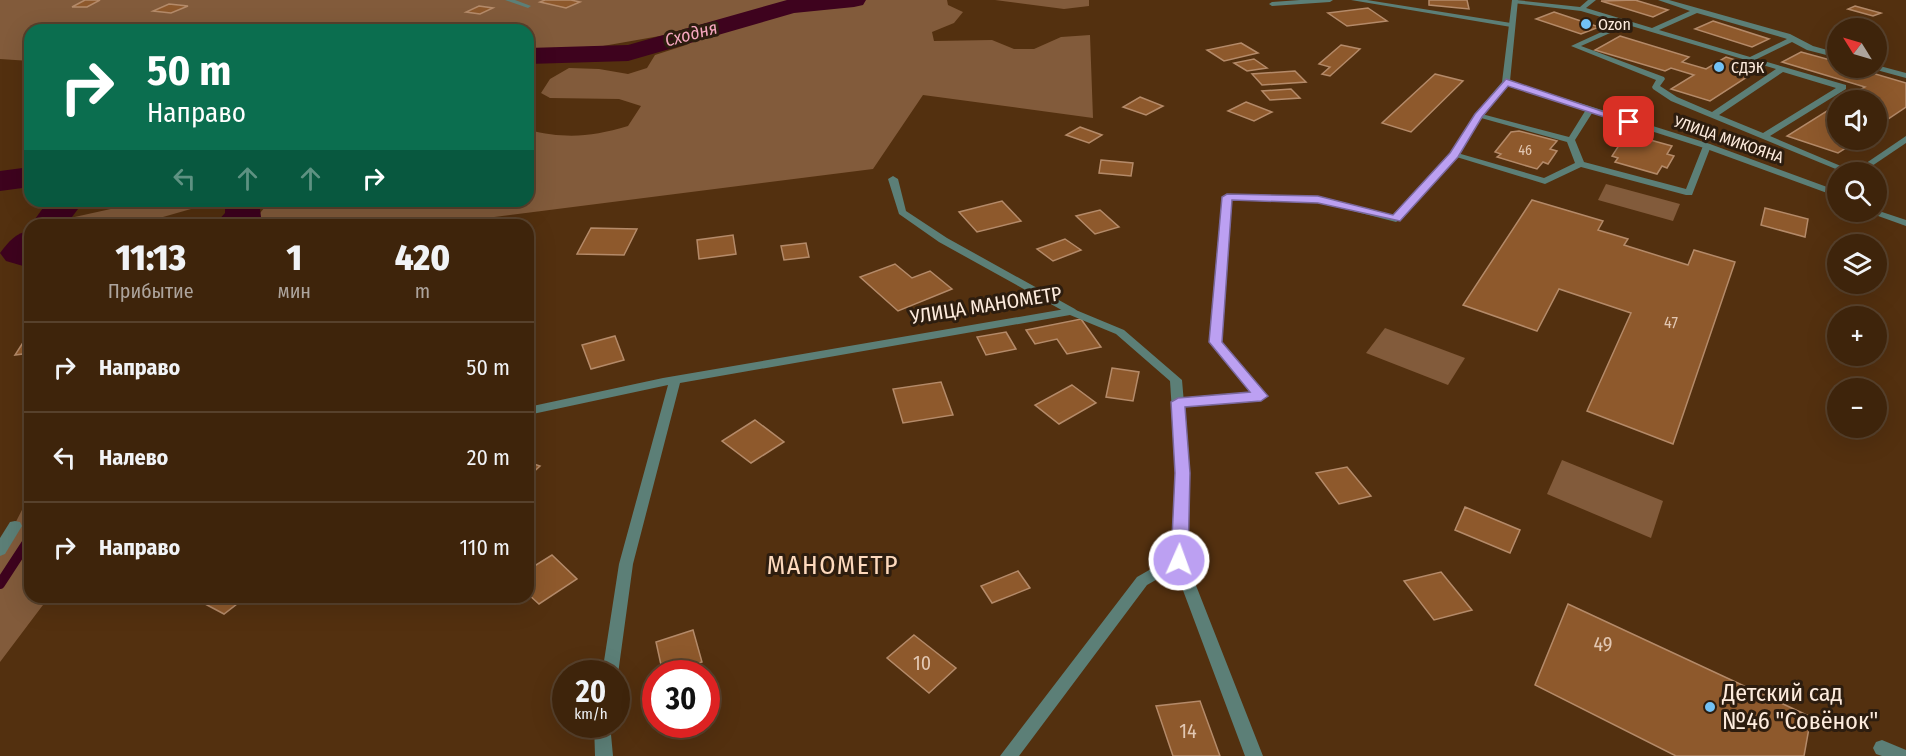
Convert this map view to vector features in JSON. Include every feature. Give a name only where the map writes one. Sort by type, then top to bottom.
[{"type":"street","points":[[508,0],[528,6]]},
{"type":"street","points":[[1272,4],[1330,0]]},
{"type":"street","points":[[1354,0],[1511,25]]},
{"type":"street","points":[[1582,9],[1585,4],[1593,0]]},
{"type":"street","points":[[1661,0],[1792,39],[1827,52]]},
{"type":"street","points":[[1178,402],[1261,396],[1215,342],[1227,197],[1318,199],[1396,219],[1455,155],[1478,116],[1506,82],[1515,1],[1582,9],[1753,58],[1843,87],[1762,137]]},
{"type":"street","points":[[1653,30],[1697,10]]},
{"type":"street","points":[[1626,23],[1575,46],[1661,79],[1656,87],[1674,99],[1715,114],[1762,137],[1827,163]]},
{"type":"street","points":[[1753,58],[1792,39]]},
{"type":"street","points":[[1715,114],[1783,68]]},
{"type":"street","points":[[1887,70],[1906,76]]},
{"type":"street","name":"УЛИЦА МИКОЯНА","points":[[1506,82],[1707,146],[1827,188]]},
{"type":"street","points":[[1571,140],[1590,110]]},
{"type":"street","points":[[1478,116],[1571,140]]},
{"type":"street","points":[[1873,162],[1906,139]]},
{"type":"street","points":[[1571,140],[1580,164]]},
{"type":"street","points":[[1455,155],[1545,181],[1580,164],[1689,193],[1707,146]]},
{"type":"street","points":[[893,178],[902,212],[943,240],[1071,311]]},
{"type":"street","points":[[1887,217],[1906,223]]},
{"type":"street","name":"УЛИЦА МАНОМЕТР","points":[[534,410],[675,380],[1071,311],[1120,332],[1176,380],[1183,473],[1179,560],[1254,756]]},
{"type":"street","points":[[612,660],[626,564],[675,380]]},
{"type":"street","points":[[0,550],[15,526]]},
{"type":"street","points":[[1009,756],[1142,581],[1179,560]]},
{"type":"street","points":[[603,738],[604,756]]},
{"type":"street","points":[[1882,748],[1901,756]]},
{"type":"shaded area","points":[[0,0],[947,0],[948,5],[963,12],[954,23],[932,32],[934,41],[992,40],[1014,49],[1034,49],[1061,37],[1090,35],[1093,118],[923,95],[873,169],[479,219],[255,219],[265,207],[534,207],[534,131],[567,136],[602,133],[628,126],[641,106],[619,99],[550,98],[541,93],[550,79],[569,68],[599,69],[628,74],[647,68],[655,55],[686,45],[671,34],[603,46],[534,50],[534,24],[24,24],[24,61],[0,59]]},
{"type":"shaded area","points":[[995,0],[1089,0],[1089,6],[1064,9]]},
{"type":"shaded area","points":[[1606,184],[1680,204],[1673,221],[1598,200]]},
{"type":"shaded area","points":[[120,207],[198,207],[156,219],[70,218]]},
{"type":"shaded area","points":[[1385,328],[1465,358],[1448,385],[1366,353]]},
{"type":"shaded area","points":[[1562,460],[1663,501],[1651,538],[1547,494]]},
{"type":"shaded area","points":[[24,506],[24,603],[44,603],[0,662],[0,553]]},
{"type":"building","points":[[85,0],[100,0],[87,7],[72,7]]},
{"type":"building","points":[[545,0],[580,2],[566,8],[540,2]]},
{"type":"building","points":[[1429,0],[1467,0],[1469,9],[1429,5]]},
{"type":"building","points":[[1635,0],[1668,10],[1653,17],[1601,1]]},
{"type":"building","points":[[169,4],[188,6],[171,13],[153,11]]},
{"type":"building","points":[[479,6],[493,8],[480,14],[466,12]]},
{"type":"building","points":[[1855,6],[1881,13],[1873,16],[1848,9]]},
{"type":"building","points":[[1368,8],[1387,21],[1347,26],[1328,13]]},
{"type":"building","points":[[1554,12],[1599,27],[1581,34],[1536,19]]},
{"type":"building","points":[[1713,21],[1769,39],[1752,47],[1695,29]]},
{"type":"building","points":[[1620,36],[1689,57],[1682,62],[1706,69],[1726,57],[1761,68],[1710,101],[1671,89],[1694,75],[1671,68],[1665,71],[1595,50]]},
{"type":"building","points":[[1241,43],[1258,53],[1224,61],[1207,50]]},
{"type":"building","points":[[1341,45],[1360,49],[1330,76],[1322,74],[1330,67],[1319,64]]},
{"type":"building","points":[[1801,52],[1827,59],[1827,76],[1782,62]]},
{"type":"building","points":[[1254,59],[1267,68],[1247,71],[1234,63]]},
{"type":"building","points":[[1295,71],[1306,82],[1262,85],[1252,74]]},
{"type":"building","points":[[1435,74],[1463,81],[1411,132],[1382,123]]},
{"type":"building","points":[[1887,77],[1906,83],[1906,107],[1887,120],[1887,90],[1860,90],[1865,87],[1835,78]]},
{"type":"building","points":[[1291,89],[1300,98],[1270,100],[1262,91]]},
{"type":"building","points":[[1140,97],[1163,106],[1146,115],[1123,107]]},
{"type":"building","points":[[1246,102],[1272,112],[1254,121],[1228,111]]},
{"type":"building","points":[[1827,111],[1827,149],[1787,136]]},
{"type":"building","points":[[1080,127],[1102,135],[1089,143],[1066,135]]},
{"type":"building","points":[[1519,131],[1557,141],[1550,149],[1557,151],[1548,164],[1543,162],[1537,169],[1497,157],[1501,154],[1495,152],[1511,132]]},
{"type":"building","points":[[1632,135],[1672,146],[1667,154],[1674,156],[1667,168],[1662,166],[1657,174],[1615,162],[1618,158],[1612,156],[1625,136]]},
{"type":"building","points":[[1101,160],[1133,163],[1131,176],[1099,173]]},
{"type":"building","points":[[1532,200],[1603,221],[1598,230],[1628,239],[1624,245],[1688,265],[1694,250],[1735,262],[1673,444],[1587,411],[1631,313],[1559,289],[1537,331],[1463,305]]},
{"type":"building","points":[[1002,201],[1021,221],[977,232],[959,212]]},
{"type":"building","points":[[1765,208],[1808,219],[1805,237],[1761,225]]},
{"type":"building","points":[[1100,210],[1119,227],[1095,234],[1076,216]]},
{"type":"building","points":[[591,228],[637,229],[624,255],[577,254]]},
{"type":"building","points":[[733,235],[736,254],[699,259],[697,240]]},
{"type":"building","points":[[1065,239],[1081,250],[1053,261],[1037,249]]},
{"type":"building","points":[[806,243],[809,257],[784,260],[781,246]]},
{"type":"building","points":[[895,264],[912,278],[930,271],[952,289],[898,311],[860,277]]},
{"type":"building","points":[[1081,319],[1101,347],[1067,354],[1057,339],[1035,344],[1026,330]]},
{"type":"building","points":[[1006,332],[1016,349],[986,355],[977,337]]},
{"type":"building","points":[[615,336],[624,360],[591,369],[582,345]]},
{"type":"building","points":[[24,341],[24,354],[15,355]]},
{"type":"building","points":[[1112,368],[1139,372],[1133,401],[1106,397]]},
{"type":"building","points":[[941,382],[953,415],[903,423],[893,389]]},
{"type":"building","points":[[1072,385],[1096,403],[1059,424],[1035,405]]},
{"type":"building","points":[[755,420],[784,442],[751,463],[722,441]]},
{"type":"building","points":[[1347,467],[1371,496],[1339,504],[1316,473]]},
{"type":"building","points":[[1465,507],[1520,530],[1510,553],[1455,530]]},
{"type":"building","points":[[552,555],[577,579],[539,604],[534,599],[534,566]]},
{"type":"building","points":[[1018,571],[1030,588],[992,603],[981,586]]},
{"type":"building","points":[[1441,572],[1472,610],[1434,620],[1404,581]]},
{"type":"building","points":[[203,603],[238,603],[224,614]]},
{"type":"building","points":[[1568,604],[1811,717],[1804,756],[1676,756],[1535,685]]},
{"type":"building","points":[[693,630],[701,660],[660,660],[656,642]]},
{"type":"building","points":[[914,635],[956,668],[929,693],[887,658]]},
{"type":"building","points":[[1200,701],[1220,756],[1173,756],[1156,706]]},
{"type":"waterway","name":"Сходня","points":[[534,56],[628,53],[793,6],[854,0]]},
{"type":"waterway","name":"Сходня","points":[[0,181],[24,178]]},
{"type":"waterway","name":"Сходня","points":[[52,219],[62,207]]},
{"type":"waterway","name":"Сходня","points":[[240,219],[243,217],[242,207]]},
{"type":"waterway","name":"Сходня","points":[[24,248],[19,253],[24,255]]},
{"type":"waterway","points":[[0,584],[24,547]]},
{"type":"place","name":"Ozon","points":[[1586,24]]},
{"type":"place","name":"СДЭК","points":[[1719,67]]},
{"type":"place","name":"Детский сад №46 \"Совёнок\"","points":[[1710,707]]},
{"type":"district","name":"МАНОМЕТР","points":[[833,565]]},
{"type":"route","points":[[1179,560],[1183,473],[1178,402],[1261,396],[1215,342],[1227,197],[1318,199],[1396,219],[1455,155],[1478,116],[1506,82],[1629,122]]}]
